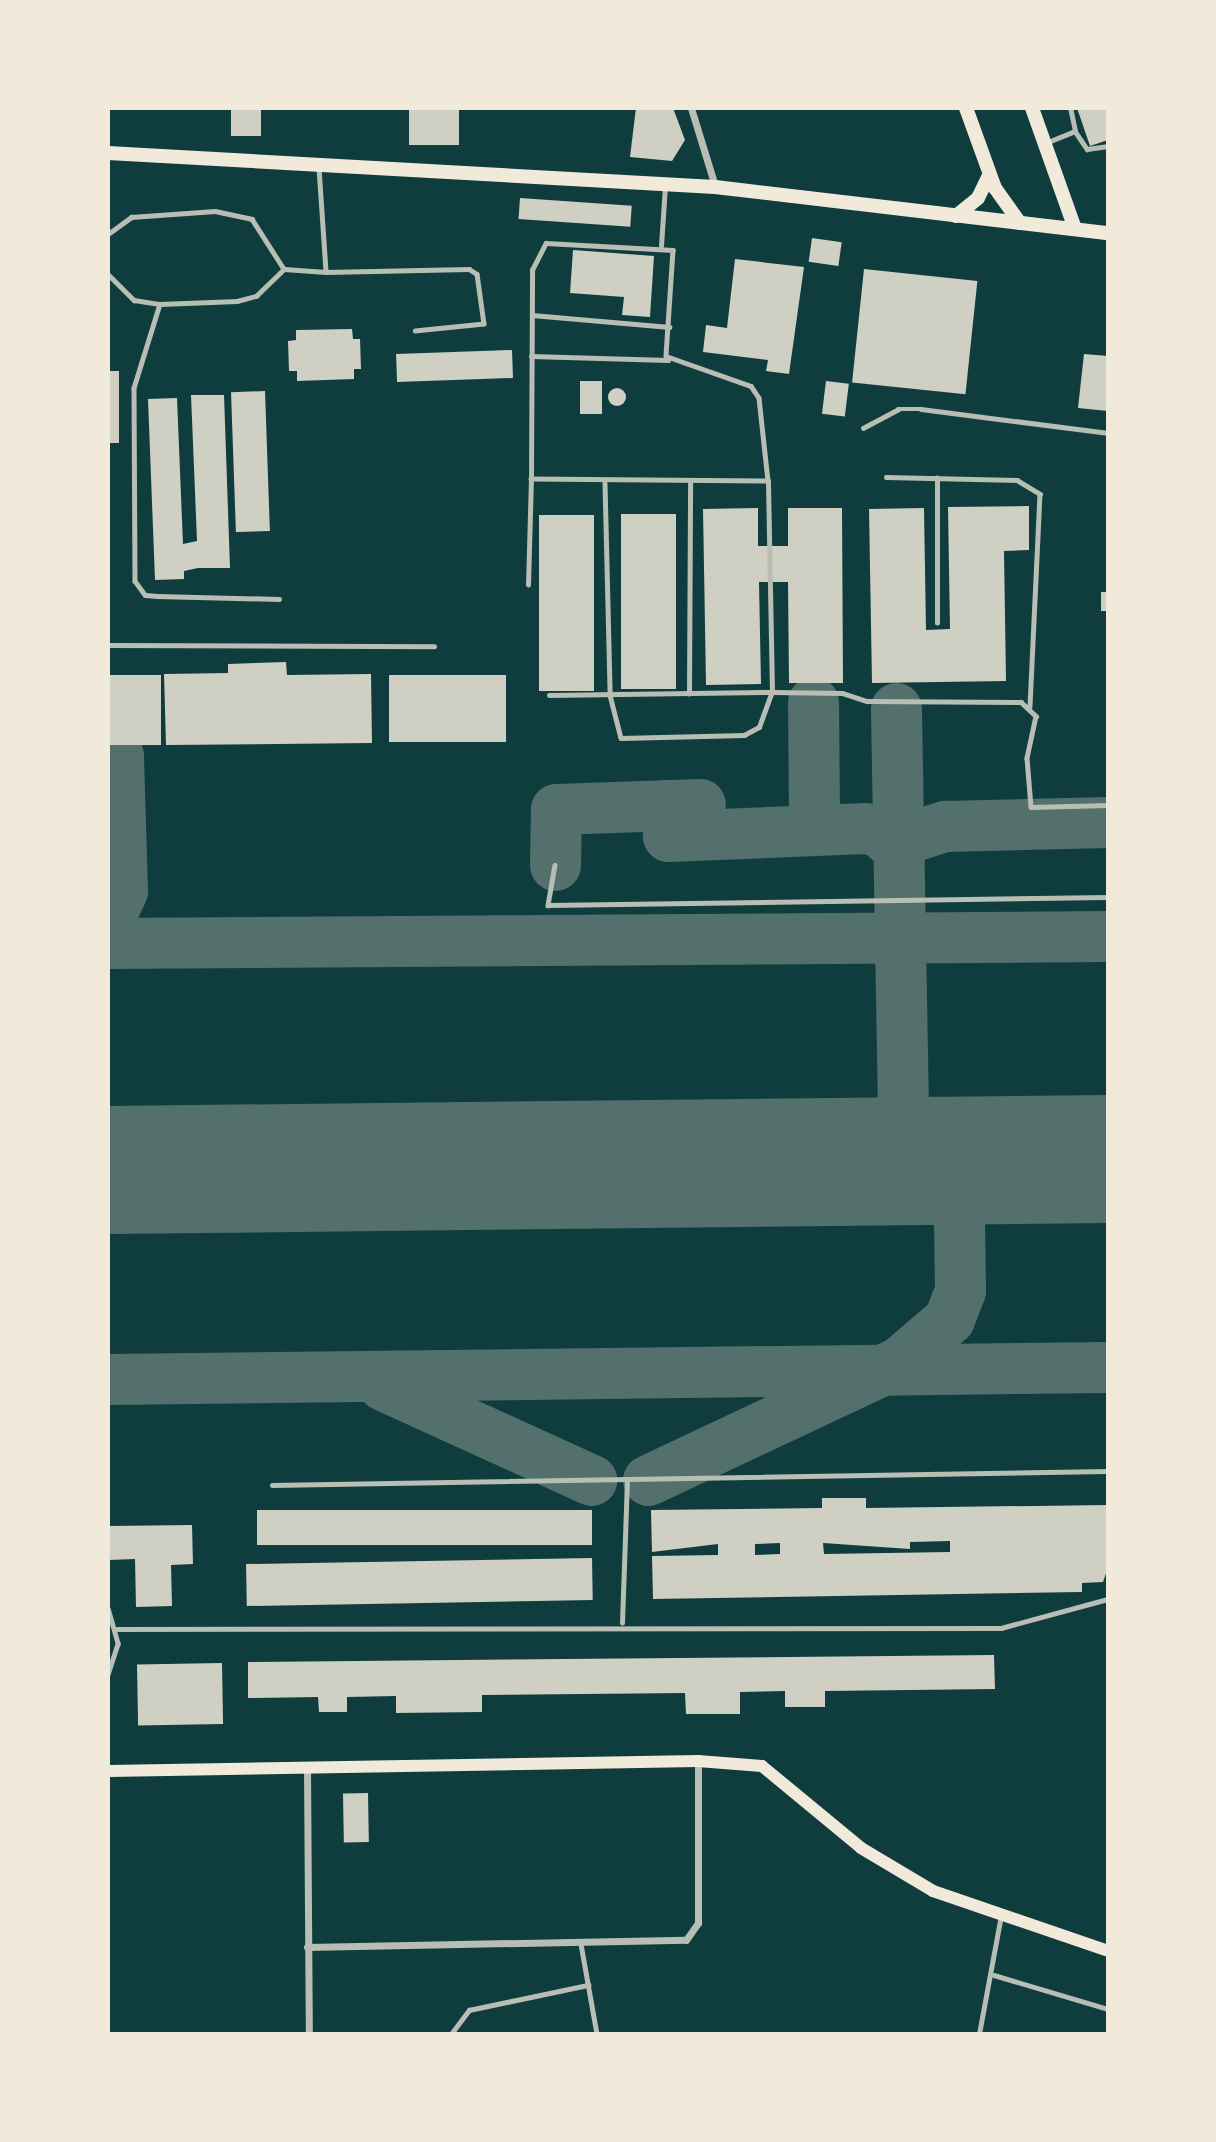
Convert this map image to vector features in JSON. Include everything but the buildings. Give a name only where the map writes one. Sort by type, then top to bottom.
[{"type":"main road","points":[[965,108],[989,175],[1020,223]]},
{"type":"main road","points":[[1032,108],[1075,229]]},
{"type":"main road","points":[[108,153],[715,187],[1108,233]]},
{"type":"main road","points":[[956,216],[978,198],[989,175]]},
{"type":"main road","points":[[108,1771],[698,1761],[762,1766],[861,1848],[933,1891],[1108,1951]]},
{"type":"street","points":[[691,108],[715,187]]},
{"type":"street","points":[[307,1947],[686,1940],[698,1923],[698,1761]]},
{"type":"street","points":[[307,1768],[309,2034]]},
{"type":"lane","points":[[1070,108],[1075,131],[1087,149],[1108,146]]},
{"type":"lane","points":[[1044,143],[1075,131]]},
{"type":"lane","points":[[318,164],[326,272]]},
{"type":"lane","points":[[662,246],[665,184]]},
{"type":"lane","points":[[108,234],[131,217],[215,211],[253,219],[284,269]]},
{"type":"lane","points":[[528,586],[533,260],[546,243],[662,246],[674,252],[668,360]]},
{"type":"lane","points":[[108,274],[134,300],[160,304],[256,296],[284,269],[326,272],[469,269],[477,274],[484,324],[415,331]]},
{"type":"lane","points":[[160,304],[134,388],[135,581],[145,595],[279,599]]},
{"type":"lane","points":[[531,315],[669,327]]},
{"type":"lane","points":[[531,356],[668,360],[751,386],[759,398],[768,481],[772,692],[751,733],[628,740],[615,731],[610,695],[605,483]]},
{"type":"lane","points":[[863,428],[898,409],[921,409],[1108,433]]},
{"type":"lane","points":[[886,477],[1017,480],[1040,494],[1030,707],[1035,716],[1027,758],[1031,807],[1108,806]]},
{"type":"lane","points":[[937,478],[937,623]]},
{"type":"lane","points":[[531,479],[605,483],[768,481]]},
{"type":"lane","points":[[689,694],[690,483]]},
{"type":"lane","points":[[108,645],[434,646]]},
{"type":"lane","points":[[549,695],[772,692],[1030,707]]},
{"type":"lane","points":[[555,865],[548,905],[1108,897]]},
{"type":"lane","points":[[272,1485],[1108,1471]]},
{"type":"lane","points":[[622,1623],[627,1480]]},
{"type":"lane","points":[[117,1629],[622,1623],[1001,1628],[1108,1599]]},
{"type":"lane","points":[[108,1608],[117,1629],[108,1674]]},
{"type":"lane","points":[[979,2034],[994,1975],[1001,1914]]},
{"type":"lane","points":[[581,1944],[597,2034]]},
{"type":"lane","points":[[994,1975],[1108,2008]]},
{"type":"lane","points":[[451,2034],[469,2010],[588,1985]]},
{"type":"taxiway","points":[[801,830],[814,815],[813,702]]},
{"type":"taxiway","points":[[878,1162],[903,1111],[896,708]]},
{"type":"taxiway","points":[[108,922],[122,891],[118,755]]},
{"type":"taxiway","points":[[555,865],[556,809],[700,804]]},
{"type":"taxiway","points":[[666,805],[668,836],[865,828],[879,831],[898,849],[907,838],[945,826],[1108,822]]},
{"type":"taxiway","points":[[108,943],[1108,936]]},
{"type":"taxiway","points":[[648,1480],[899,1362],[949,1319],[960,1290],[959,1219],[903,1111]]},
{"type":"taxiway","points":[[959,1219],[972,1178],[989,1160]]},
{"type":"taxiway","points":[[108,1379],[1108,1367]]},
{"type":"taxiway","points":[[383,1385],[591,1480]]},
{"type":"runway","points":[[108,1170],[1108,1159]]}]
